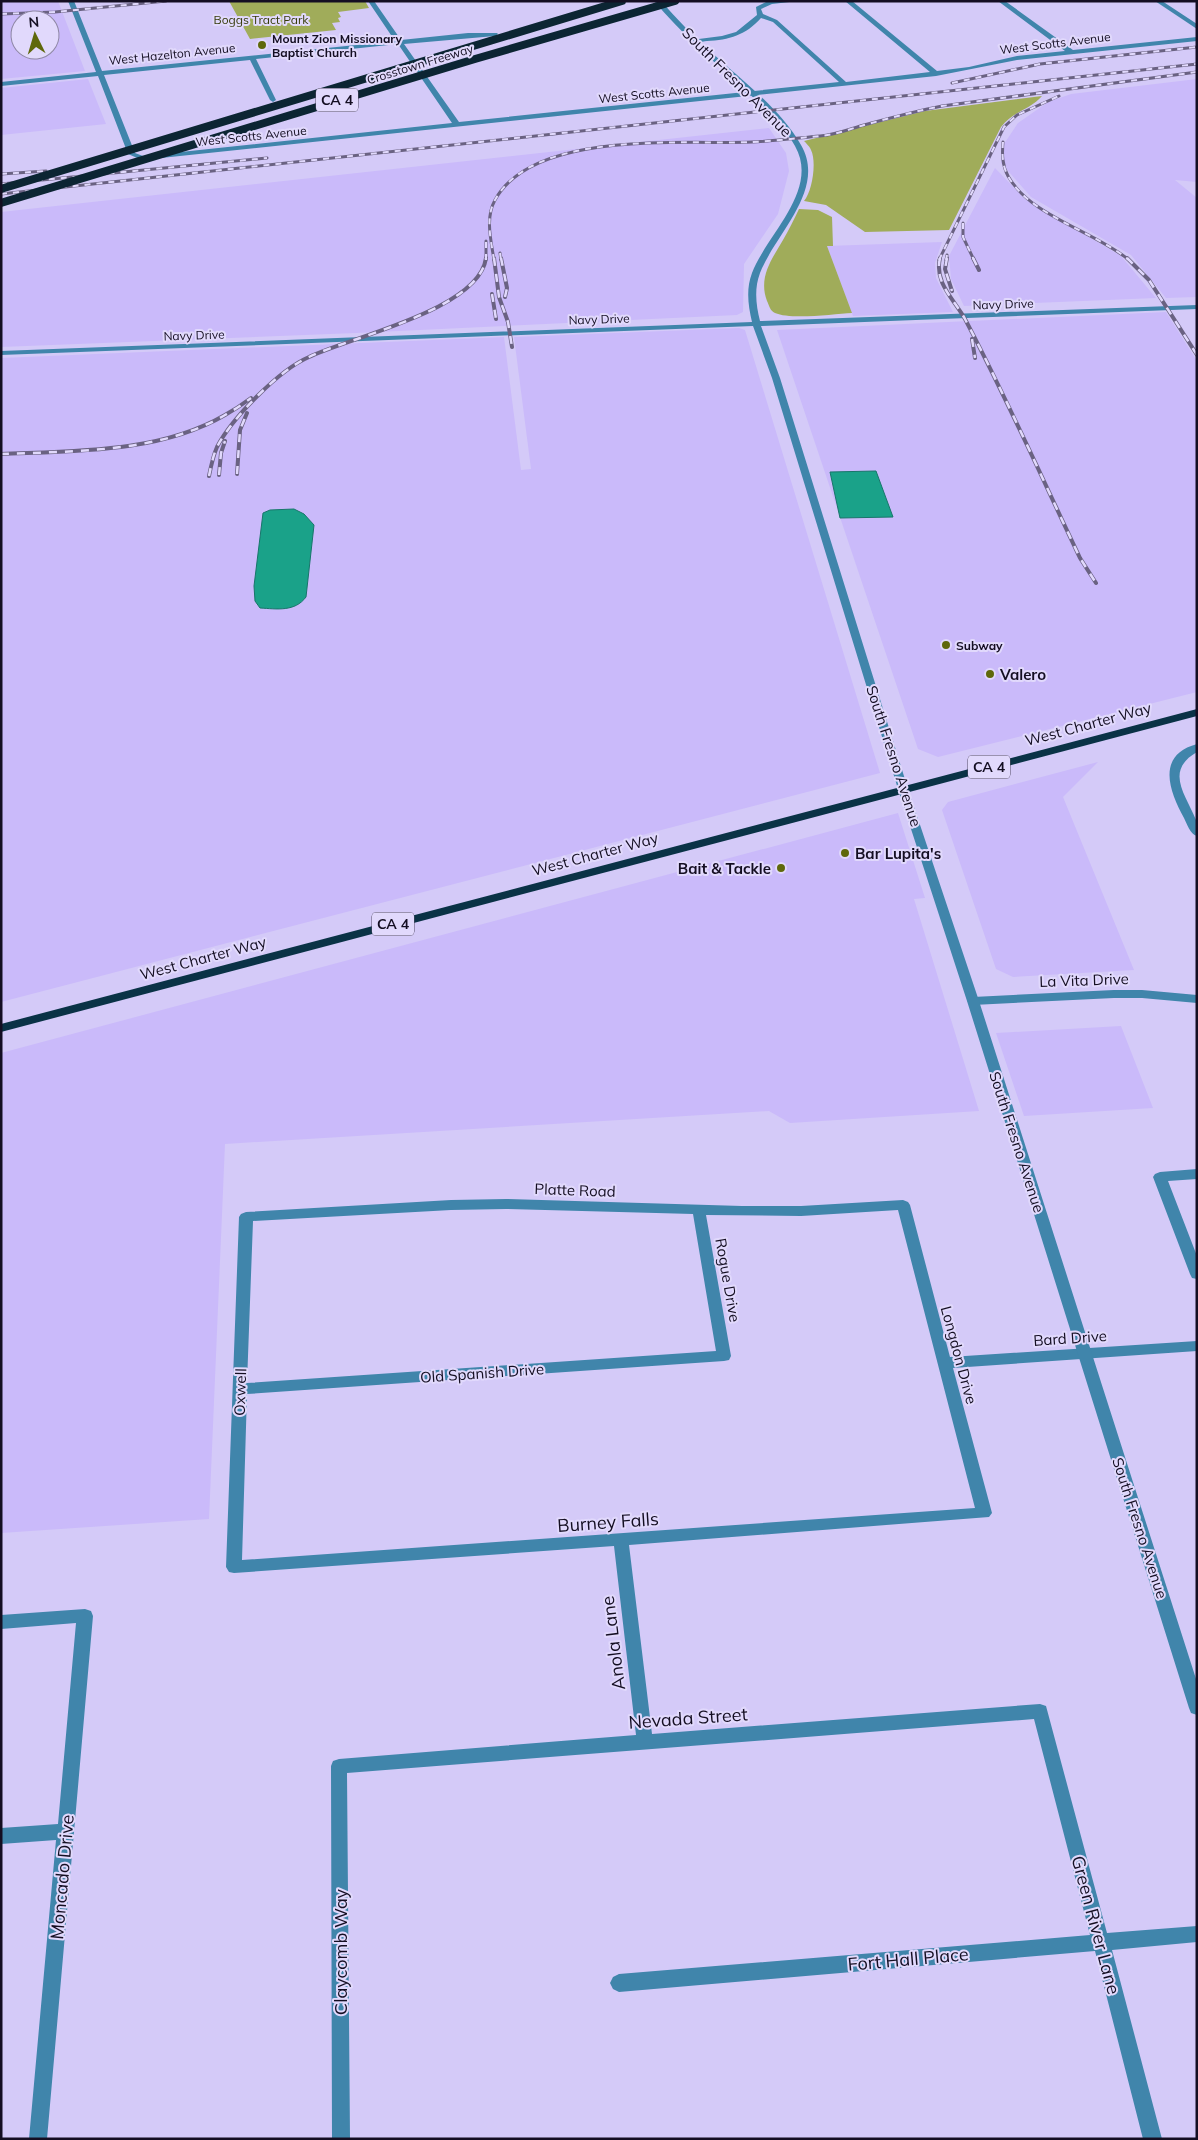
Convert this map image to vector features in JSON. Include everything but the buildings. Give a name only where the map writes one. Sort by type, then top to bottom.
[{"type":"highway","name":"Crosstown Freeway","points":[[1,189],[622,1]]},
{"type":"highway","name":"Crosstown Freeway","points":[[1,203],[475,59],[674,1]]},
{"type":"highway","name":"West Charter Way","points":[[1,1028],[1197,712]]},
{"type":"street","points":[[71,1],[100,73]]},
{"type":"street","points":[[371,1],[457,125]]},
{"type":"street","name":"South Fresno Avenue","points":[[656,1],[694,40],[752,94],[794,139],[804,157],[806,170],[803,186],[756,273],[752,291],[757,324],[776,378],[904,789],[1197,1708]]},
{"type":"street","points":[[760,15],[758,8],[772,2],[795,1]]},
{"type":"street","points":[[848,1],[936,74]]},
{"type":"street","points":[[1001,1],[1071,52]]},
{"type":"street","points":[[1158,1],[1197,27]]},
{"type":"street","points":[[694,40],[720,39],[741,33],[752,26],[760,15]]},
{"type":"street","points":[[760,15],[775,21],[845,84]]},
{"type":"street","name":"West Hazelton Avenue","points":[[1,84],[400,42],[495,34]]},
{"type":"street","name":"West Scotts Avenue","points":[[100,73],[132,154],[142,158],[936,74],[969,69],[1004,60],[1197,39]]},
{"type":"street","points":[[252,57],[273,100]]},
{"type":"street","name":"Navy Drive","points":[[1,353],[1197,307]]},
{"type":"street","points":[[1197,747],[1184,754],[1176,765],[1174,783],[1197,833]]},
{"type":"street","name":"La Vita Drive","points":[[973,1001],[1114,994],[1142,994],[1197,999]]},
{"type":"street","points":[[1197,1174],[1160,1177],[1197,1274]]},
{"type":"street","name":"Platte Road","points":[[246,1217],[488,1204],[801,1211],[903,1205]]},
{"type":"street","name":"Longdon Drive","points":[[903,1205],[984,1513]]},
{"type":"street","name":"Rogue Drive","points":[[699,1210],[724,1356]]},
{"type":"street","name":"Oxwell","points":[[234,1567],[246,1217]]},
{"type":"street","name":"Bard Drive","points":[[944,1363],[1197,1346]]},
{"type":"street","name":"Old Spanish Drive","points":[[240,1389],[724,1356]]},
{"type":"street","name":"Burney Falls","points":[[234,1567],[984,1513]]},
{"type":"street","name":"Anola Lane","points":[[621,1539],[645,1742]]},
{"type":"street","name":"Moncado Drive","points":[[1,1622],[85,1616],[38,2139]]},
{"type":"street","name":"Nevada Street","points":[[339,1766],[1040,1711]]},
{"type":"street","name":"Green River Lane","points":[[1040,1711],[1152,2139]]},
{"type":"street","name":"Claycomb Way","points":[[339,1766],[341,2139]]},
{"type":"street","points":[[1,1836],[66,1831]]},
{"type":"street","name":"Fort Hall Place","points":[[619,1983],[1197,1934]]},
{"type":"shaded area","points":[[1,1],[58,1],[85,71],[1,79]]},
{"type":"shaded area","points":[[88,79],[106,124],[1,135],[1,88]]},
{"type":"shaded area","points":[[1197,79],[1197,182],[1175,180],[1197,198],[1197,297],[1166,298],[1131,255],[1031,197],[1001,163],[1004,144],[1018,123],[1048,102],[1071,94]]},
{"type":"shaded area","points":[[769,128],[786,153],[789,171],[778,214],[744,264],[743,312],[737,315],[1,347],[1,212]]},
{"type":"shaded area","points":[[995,168],[1025,199],[1121,256],[1156,298],[964,306],[951,279],[949,256]]},
{"type":"shaded area","points":[[942,242],[935,263],[936,278],[953,312],[853,316],[827,246]]},
{"type":"shaded area","points":[[1166,312],[1197,361],[1197,692],[938,757],[918,749],[777,330]]},
{"type":"shaded area","points":[[739,328],[745,330],[880,773],[1,1002],[1,358],[504,337],[521,470],[531,469],[514,337]]},
{"type":"shaded area","points":[[876,471],[893,517],[840,518],[830,472]]},
{"type":"shaded area","points":[[294,509],[304,514],[314,525],[306,597],[302,602],[291,607],[279,609],[260,608],[255,601],[254,586],[263,513],[270,510]]},
{"type":"shaded area","points":[[1098,762],[1063,797],[1134,970],[1013,977],[996,969],[942,810],[948,802]]},
{"type":"shaded area","points":[[898,813],[925,898],[914,899],[979,1111],[790,1123],[769,1111],[225,1144],[209,1519],[1,1533],[1,1053]]},
{"type":"shaded area","points":[[1121,1026],[1153,1108],[1024,1116],[996,1033]]},
{"type":"green space","name":"Boggs Tract Park","points":[[229,1],[365,1],[369,8],[338,12],[341,17],[338,18],[340,22],[332,23],[336,30],[250,39]]},
{"type":"green space","points":[[1042,96],[1032,105],[1011,117],[1001,127],[949,230],[865,232],[826,205],[804,201],[811,184],[814,162],[813,155],[804,141],[925,111]]},
{"type":"green space","points":[[799,209],[818,210],[832,217],[833,246],[827,246],[852,313],[791,316],[775,313],[770,308],[765,292],[765,276]]},
{"type":"railway","points":[[1,14],[55,12],[166,1]]},
{"type":"railway","points":[[952,83],[1040,64],[1197,47]]},
{"type":"railway","points":[[1,194],[1197,64]]},
{"type":"railway","points":[[494,260],[489,222],[495,200],[514,177],[542,161],[576,151],[651,143],[752,142],[826,135],[942,106],[1197,72]]},
{"type":"railway","points":[[939,260],[1004,127],[1017,115],[1059,96]]},
{"type":"railway","points":[[1003,142],[1005,168],[1018,190],[1047,213],[1098,240],[1129,260]]},
{"type":"railway","points":[[1,184],[267,158]]},
{"type":"railway","points":[[1,174],[46,171]]},
{"type":"railway","points":[[963,223],[963,237],[974,260]]},
{"type":"railway","points":[[486,241],[486,258]]},
{"type":"railway","points":[[500,253],[501,260]]},
{"type":"railway","points":[[946,260],[947,255]]},
{"type":"railway","points":[[209,476],[217,447],[224,435],[257,396],[284,372],[309,357],[410,320],[438,307],[461,293],[478,276],[486,258]]},
{"type":"railway","points":[[494,258],[499,297],[508,322],[512,347]]},
{"type":"railway","points":[[501,258],[507,288],[505,297]]},
{"type":"railway","points":[[940,258],[939,267],[942,283],[965,319],[980,348],[1080,558],[1096,583]]},
{"type":"railway","points":[[947,258],[945,269],[952,291]]},
{"type":"railway","points":[[974,260],[979,270]]},
{"type":"railway","points":[[1129,260],[1149,280],[1197,355]]},
{"type":"railway","points":[[492,294],[496,319]]},
{"type":"railway","points":[[972,339],[975,358]]},
{"type":"railway","points":[[1,454],[116,448],[173,437],[200,427],[228,413],[251,398]]},
{"type":"railway","points":[[237,474],[240,430],[247,413]]},
{"type":"railway","points":[[219,475],[221,453],[225,441]]},
{"type":"place","name":"Mount Zion Missionary Baptist Church","points":[[262,45]]},
{"type":"place","name":"Subway","points":[[946,645]]},
{"type":"place","name":"Valero","points":[[990,674]]},
{"type":"place","name":"Bar Lupita's","points":[[845,853]]},
{"type":"place","name":"Bait & Tackle","points":[[781,868]]}]
